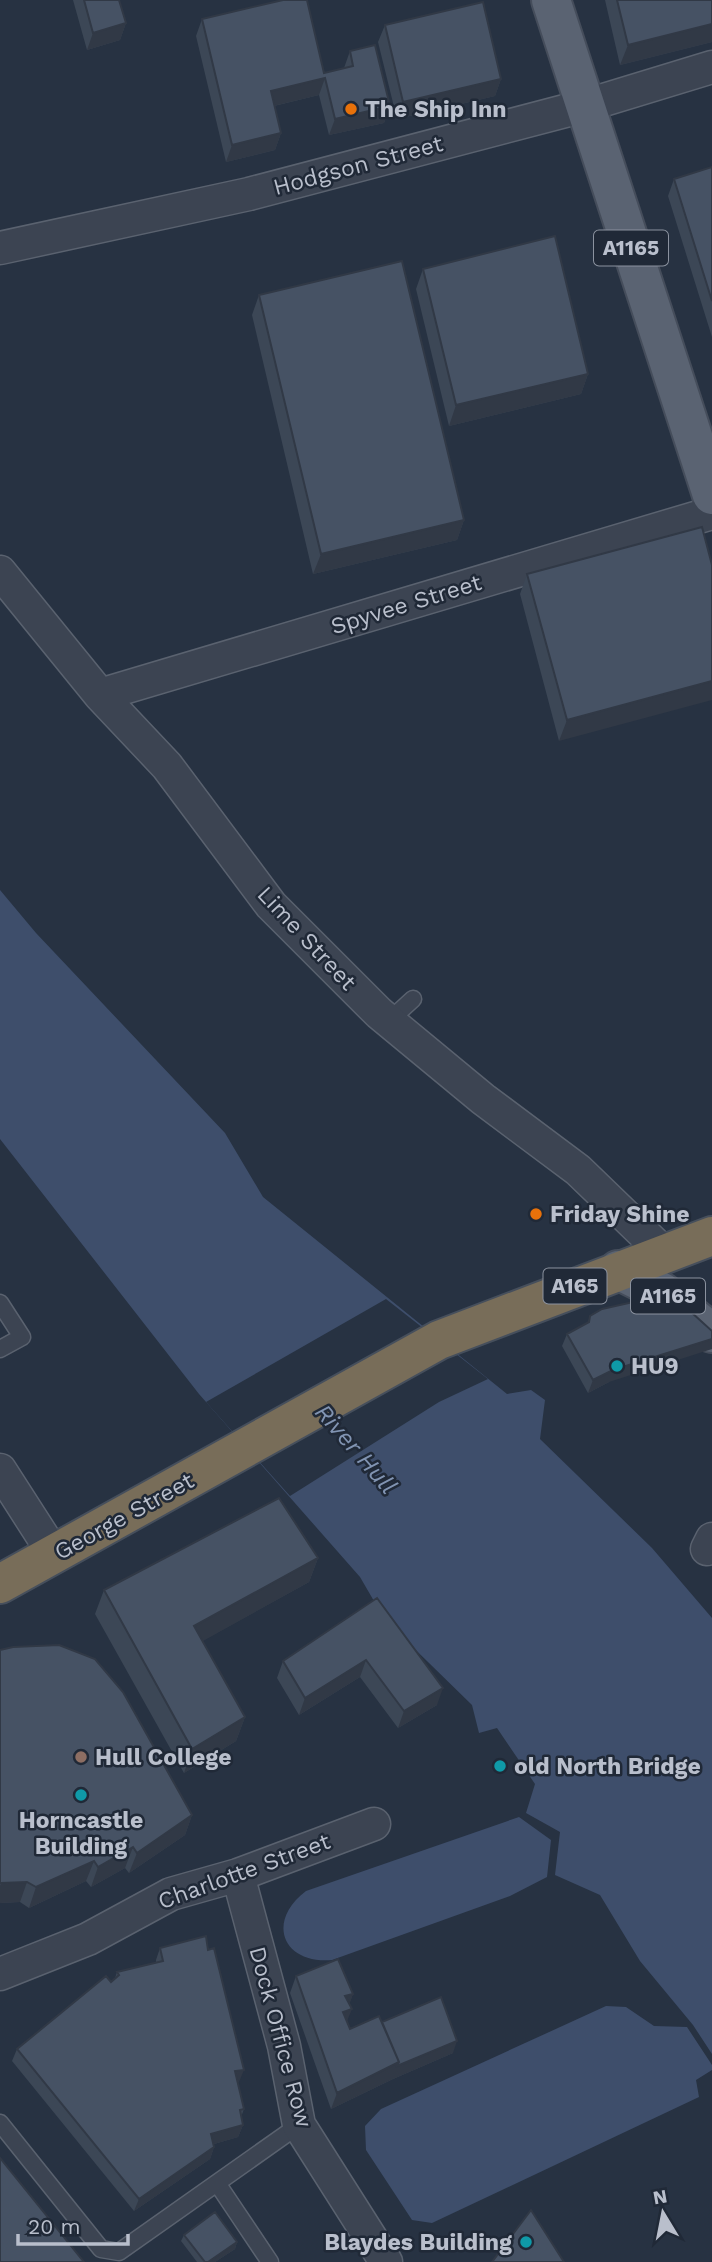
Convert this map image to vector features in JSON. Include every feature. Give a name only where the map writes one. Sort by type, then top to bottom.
[{"type":"highway","name":"A165","points":[[618,1270],[712,1236]]},
{"type":"highway","name":"George Street","points":[[0,1584],[439,1340],[618,1270]]},
{"type":"main road","name":"A1165","points":[[551,0],[712,495]]},
{"type":"main road","name":"A1165","points":[[618,1270],[662,1292],[712,1333]]},
{"type":"street","name":"Hodgson Street","points":[[0,248],[249,194],[584,106],[712,67]]},
{"type":"street","name":"Spyvee Street","points":[[100,695],[712,513]]},
{"type":"street","name":"Lime Street","points":[[0,572],[100,695],[167,766],[271,905],[389,1021],[483,1099],[578,1170],[665,1254]]},
{"type":"street","points":[[0,1470],[54,1555]]},
{"type":"street","name":"Charlotte Street","points":[[0,1974],[88,1939],[171,1894],[238,1875],[374,1824]]},
{"type":"street","name":"Dock Office Row","points":[[238,1875],[284,2046],[299,2125],[386,2262]]},
{"type":"lane","points":[[389,1021],[412,999]]},
{"type":"lane","points":[[0,1303],[22,1337],[0,1349]]},
{"type":"lane","points":[[0,2123],[101,2249],[119,2252],[299,2125]]},
{"type":"lane","points":[[218,2183],[266,2257],[248,2262]]},
{"type":"water","name":"River Hull","points":[[0,890],[36,933],[225,1133],[263,1197],[507,1394],[531,1390],[545,1400],[540,1439],[652,1548],[712,1618],[712,2054],[693,2025],[640,1961],[600,1895],[555,1875],[560,1832],[526,1813],[535,1784],[497,1728],[479,1733],[472,1705],[385,1620],[360,1577],[199,1394],[0,1139]]},
{"type":"water","points":[[519,1817],[551,1840],[547,1877],[510,1896],[332,1960],[301,1955],[291,1948],[285,1938],[283,1927],[286,1915],[306,1891]]},
{"type":"water","points":[[606,2006],[626,2007],[654,2026],[687,2027],[712,2065],[712,2070],[696,2080],[699,2097],[432,2223],[412,2220],[366,2150],[365,2126],[381,2109]]},
{"type":"pier","points":[[386,1299],[488,1379],[439,1402],[290,1496],[206,1402]]},
{"type":"building","points":[[84,0],[119,0],[126,23],[93,33]]},
{"type":"building","points":[[283,0],[307,0],[324,73],[353,66],[350,51],[375,45],[390,106],[335,119],[325,78],[271,91],[281,133],[232,145],[202,19]]},
{"type":"building","points":[[617,0],[712,0],[712,24],[628,45]]},
{"type":"building","points":[[483,2],[501,79],[403,102],[385,25]]},
{"type":"building","points":[[712,167],[712,301],[674,179]]},
{"type":"building","points":[[555,236],[588,374],[456,405],[423,269]]},
{"type":"building","points":[[402,261],[464,520],[321,554],[259,295]]},
{"type":"building","points":[[702,527],[712,565],[712,681],[567,720],[527,574]]},
{"type":"building","name":"HU9","points":[[642,1300],[691,1312],[712,1331],[712,1339],[613,1370],[593,1380],[567,1334],[589,1322],[590,1316],[602,1309]]},
{"type":"building","points":[[279,1498],[318,1558],[194,1626],[245,1717],[192,1749],[104,1590]]},
{"type":"building","points":[[377,1598],[443,1688],[404,1711],[366,1660],[305,1698],[283,1661]]},
{"type":"building","name":"Horncastle Building","points":[[59,1645],[95,1659],[123,1692],[192,1815],[137,1853],[133,1847],[98,1867],[94,1861],[36,1887],[27,1882],[0,1883],[0,1650]]},
{"type":"building","points":[[206,1936],[208,1950],[214,1948],[244,2070],[235,2071],[244,2109],[240,2110],[243,2125],[211,2134],[214,2147],[139,2199],[17,2049],[106,1976],[111,1982],[119,1975],[117,1972],[163,1961],[160,1948]]},
{"type":"building","points":[[338,1959],[353,1994],[345,1996],[352,2009],[343,2012],[350,2029],[379,2016],[399,2062],[337,2093],[296,1976]]},
{"type":"building","points":[[441,1997],[457,2041],[397,2066],[399,2062],[382,2022]]},
{"type":"building","points":[[0,2158],[84,2262],[0,2262]]},
{"type":"building","points":[[531,2210],[564,2262],[492,2262]]},
{"type":"building","points":[[215,2212],[237,2242],[205,2262],[184,2235]]},
{"type":"place","name":"The Ship Inn","points":[[351,109]]},
{"type":"place","name":"Friday Shine","points":[[536,1214]]},
{"type":"place","name":"HU9","points":[[617,1366]]},
{"type":"place","name":"Hull College","points":[[81,1757]]},
{"type":"place","name":"old North Bridge","points":[[500,1766]]},
{"type":"place","name":"Horncastle Building","points":[[81,1795]]},
{"type":"place","name":"Blaydes Building","points":[[526,2242]]}]
